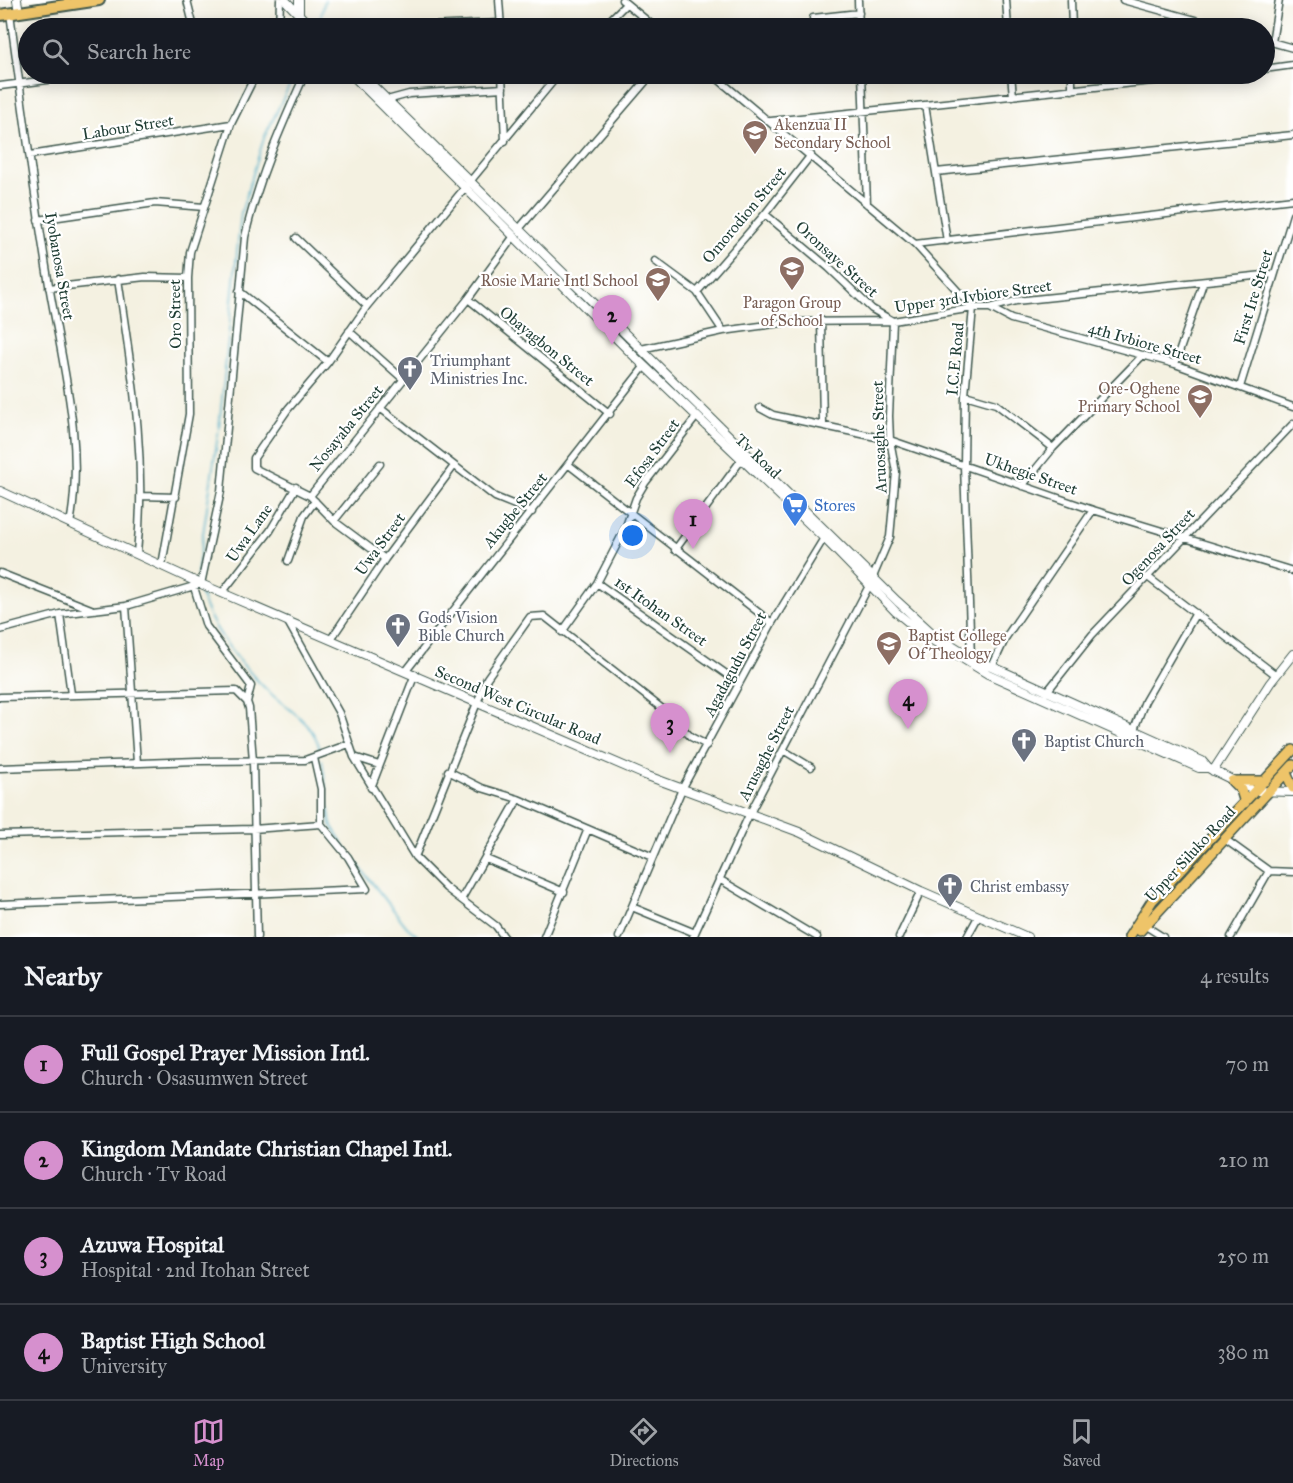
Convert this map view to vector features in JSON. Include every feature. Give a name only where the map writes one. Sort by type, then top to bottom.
[{"type":"highway","points":[[9,8],[57,0]]},
{"type":"highway","points":[[9,8],[99,0]]},
{"type":"main road","name":"Upper Siluko Road","points":[[1129,937],[1152,901],[1293,750]]},
{"type":"main road","name":"Upper Siluko Road","points":[[1136,937],[1143,925],[1226,840],[1290,769]]},
{"type":"main road","points":[[1290,769],[1293,790]]},
{"type":"main road","points":[[1232,781],[1265,781]]},
{"type":"main road","points":[[1232,781],[1241,790],[1245,803]]},
{"type":"street","points":[[187,0],[192,18]]},
{"type":"street","points":[[280,0],[280,18]]},
{"type":"street","points":[[285,0],[301,18]]},
{"type":"street","points":[[299,0],[301,18]]},
{"type":"street","points":[[499,0],[500,18]]},
{"type":"street","points":[[858,0],[859,18]]},
{"type":"street","points":[[1006,0],[1007,18]]},
{"type":"street","points":[[1071,0],[1072,18]]},
{"type":"street","points":[[1123,0],[1188,18]]},
{"type":"street","points":[[1275,24],[1279,0]]},
{"type":"street","points":[[610,18],[624,2],[644,18]]},
{"type":"street","name":"Iyobanosa Street","points":[[9,8],[18,76]]},
{"type":"street","points":[[813,18],[859,13]]},
{"type":"street","points":[[1275,43],[1293,48]]},
{"type":"street","points":[[1275,68],[1293,66]]},
{"type":"street","points":[[0,86],[18,83]]},
{"type":"street","name":"Iyobanosa Street","points":[[19,84],[77,468],[70,524]]},
{"type":"street","name":"Oro Street","points":[[162,565],[176,497],[189,414],[188,278],[190,252],[231,124],[251,84]]},
{"type":"street","points":[[257,937],[253,761],[247,702],[251,686],[209,631],[197,586],[220,492],[239,291],[253,201],[268,158],[301,84]]},
{"type":"street","name":"Tv Road","points":[[362,84],[468,184]]},
{"type":"street","name":"Tv Road","points":[[371,84],[644,367],[824,538],[931,632],[971,657],[1046,693],[1202,761],[1211,770],[1232,781],[1255,790],[1268,792],[1293,790]]},
{"type":"street","points":[[503,84],[505,141]]},
{"type":"street","points":[[385,559],[334,521],[312,498],[296,487],[254,468],[254,458],[288,409],[328,363],[367,306],[551,84]]},
{"type":"street","name":"Nosayaba Street","points":[[288,561],[312,498],[380,408],[468,299],[516,233],[643,84]]},
{"type":"street","name":"I.C.E Road","points":[[725,84],[811,154],[915,244],[973,308],[965,395],[964,466],[971,657]]},
{"type":"street","points":[[862,84],[867,204]]},
{"type":"street","points":[[1012,84],[1013,96]]},
{"type":"street","points":[[1072,84],[1072,90]]},
{"type":"street","points":[[771,121],[1128,84]]},
{"type":"street","points":[[387,100],[409,94],[503,88]]},
{"type":"street","points":[[925,105],[947,241]]},
{"type":"street","name":"Labour Street","points":[[30,155],[231,124]]},
{"type":"street","points":[[936,172],[1293,135]]},
{"type":"street","name":"Omorodion Street","points":[[696,292],[765,214],[811,154]]},
{"type":"street","points":[[915,244],[1293,199]]},
{"type":"street","points":[[38,220],[155,203],[204,207]]},
{"type":"street","name":"Oronsaye Street","points":[[765,214],[829,268],[872,309],[892,321]]},
{"type":"street","name":"First Ire Street","points":[[1240,387],[1293,215]]},
{"type":"street","name":"Tv Road","points":[[516,233],[641,349],[871,580],[896,612],[924,635],[959,659],[1199,768],[1211,770]]},
{"type":"street","points":[[296,238],[367,306]]},
{"type":"street","points":[[1285,240],[1293,246]]},
{"type":"street","points":[[655,261],[696,292],[723,331]]},
{"type":"street","name":"Upper 3rd Ivbiore Street","points":[[641,349],[723,331],[821,320],[892,321],[973,308],[990,308],[1016,301],[1274,274]]},
{"type":"street","points":[[49,288],[118,279],[188,278]]},
{"type":"street","points":[[118,279],[139,422],[142,496],[137,553]]},
{"type":"street","points":[[1175,364],[1203,283]]},
{"type":"street","points":[[239,291],[328,363]]},
{"type":"street","name":"Obayagbon Street","points":[[468,299],[610,414]]},
{"type":"street","name":"4th Ivbiore Street","points":[[990,308],[1011,319],[1175,364],[1293,407]]},
{"type":"street","points":[[821,320],[823,424]]},
{"type":"street","name":"Aruosaghe Street","points":[[871,580],[890,537],[896,472],[890,440],[892,321]]},
{"type":"street","points":[[610,332],[615,324]]},
{"type":"street","points":[[349,331],[403,379]]},
{"type":"street","points":[[1022,486],[1053,447],[1143,355]]},
{"type":"street","name":"Akugbe Street","points":[[406,670],[461,597],[610,414],[644,367]]},
{"type":"street","points":[[965,395],[996,404],[1053,447]]},
{"type":"street","points":[[380,408],[503,502],[532,512]]},
{"type":"street","name":"Ukhegie Street","points":[[760,408],[773,415],[890,440],[1093,510],[1186,536],[1293,571]]},
{"type":"street","name":"Efosa Street","points":[[562,632],[597,584],[645,483],[697,416]]},
{"type":"street","name":"Ogenosa Street","points":[[1046,693],[1092,635],[1149,578],[1293,424]]},
{"type":"street","points":[[675,550],[742,459]]},
{"type":"street","points":[[334,521],[380,464]]},
{"type":"street","points":[[568,465],[772,623]]},
{"type":"street","name":"Uwa Street","points":[[331,639],[385,559],[454,466]]},
{"type":"street","name":"Uwa Lane","points":[[222,593],[270,531],[296,487]]},
{"type":"street","name":"Second West Circular Road","points":[[0,491],[162,565],[197,586],[222,593],[406,670],[682,789],[798,832],[921,891],[1027,937]]},
{"type":"street","points":[[142,496],[176,497]]},
{"type":"street","points":[[992,667],[1006,637],[1093,510]]},
{"type":"street","name":"Agadagudu Street","points":[[619,937],[682,789],[772,623],[824,538]]},
{"type":"street","points":[[0,573],[93,610]]},
{"type":"street","points":[[1149,578],[1276,675]]},
{"type":"street","name":"Arusaghe Street","points":[[694,935],[749,815],[871,580]]},
{"type":"street","name":"1st Itohan Street","points":[[597,584],[739,683]]},
{"type":"street","points":[[0,630],[60,614],[126,606],[197,586]]},
{"type":"street","points":[[126,606],[136,763]]},
{"type":"street","points":[[1133,732],[1145,701],[1164,672],[1176,645],[1196,613]]},
{"type":"street","points":[[60,614],[71,694]]},
{"type":"street","points":[[415,857],[487,678],[530,617],[544,616],[669,714],[691,737],[707,745]]},
{"type":"street","points":[[288,622],[339,713],[354,757],[415,857],[446,888],[496,926],[504,937]]},
{"type":"street","points":[[1211,770],[1293,654]]},
{"type":"street","points":[[371,788],[415,674]]},
{"type":"street","points":[[0,697],[236,691],[247,702]]},
{"type":"street","points":[[0,768],[314,758],[350,744]]},
{"type":"street","points":[[783,750],[811,767]]},
{"type":"street","points":[[354,757],[379,765]]},
{"type":"street","points":[[0,904],[367,889],[348,857],[321,824],[321,789],[314,758]]},
{"type":"street","points":[[448,771],[482,788],[518,799],[653,857]]},
{"type":"street","points":[[462,898],[518,799]]},
{"type":"street","points":[[0,836],[253,829],[321,824]]},
{"type":"street","points":[[544,937],[588,829]]},
{"type":"street","points":[[1226,840],[1269,872],[1293,872]]},
{"type":"street","points":[[486,859],[564,892]]},
{"type":"street","points":[[1232,937],[1269,872]]},
{"type":"street","points":[[719,879],[817,937]]},
{"type":"street","points":[[899,937],[921,891]]},
{"type":"street","points":[[632,907],[694,935]]},
{"type":"street","points":[[967,937],[978,917]]},
{"type":"street","points":[[1143,925],[1163,937]]},
{"type":"waterway","points":[[320,18],[325,0]]},
{"type":"waterway","points":[[197,574],[219,428],[241,213],[264,138],[290,84]]},
{"type":"waterway","points":[[200,593],[212,621],[228,646],[258,681],[306,724],[317,740],[320,750]]},
{"type":"waterway","points":[[322,760],[331,825],[348,852]]},
{"type":"waterway","points":[[351,856],[407,927],[419,937]]},
{"type":"place","name":"Akenzua II Secondary School","points":[[755,156]]},
{"type":"place","name":"Paragon Group of School","points":[[792,292]]},
{"type":"place","name":"Rosie Marie Intl School","points":[[658,303]]},
{"type":"place","name":"Kingdom Mandate Christian Chapel Intl.","points":[[612,345]]},
{"type":"place","name":"Triumphant Ministries Inc.","points":[[410,392]]},
{"type":"place","name":"Ore-Oghene Primary School","points":[[1200,420]]},
{"type":"place","name":"Stores","points":[[795,528]]},
{"type":"place","name":"Full Gospel Prayer Mission Intl.","points":[[693,549]]},
{"type":"place","name":"Gods Vision Bible Church","points":[[398,649]]},
{"type":"place","name":"Baptist College Of Theology","points":[[889,667]]},
{"type":"place","name":"Baptist High School","points":[[908,729]]},
{"type":"place","name":"Azuwa Hospital","points":[[670,753]]},
{"type":"place","name":"Baptist Church","points":[[1024,764]]},
{"type":"place","name":"Christ embassy","points":[[950,909]]}]
